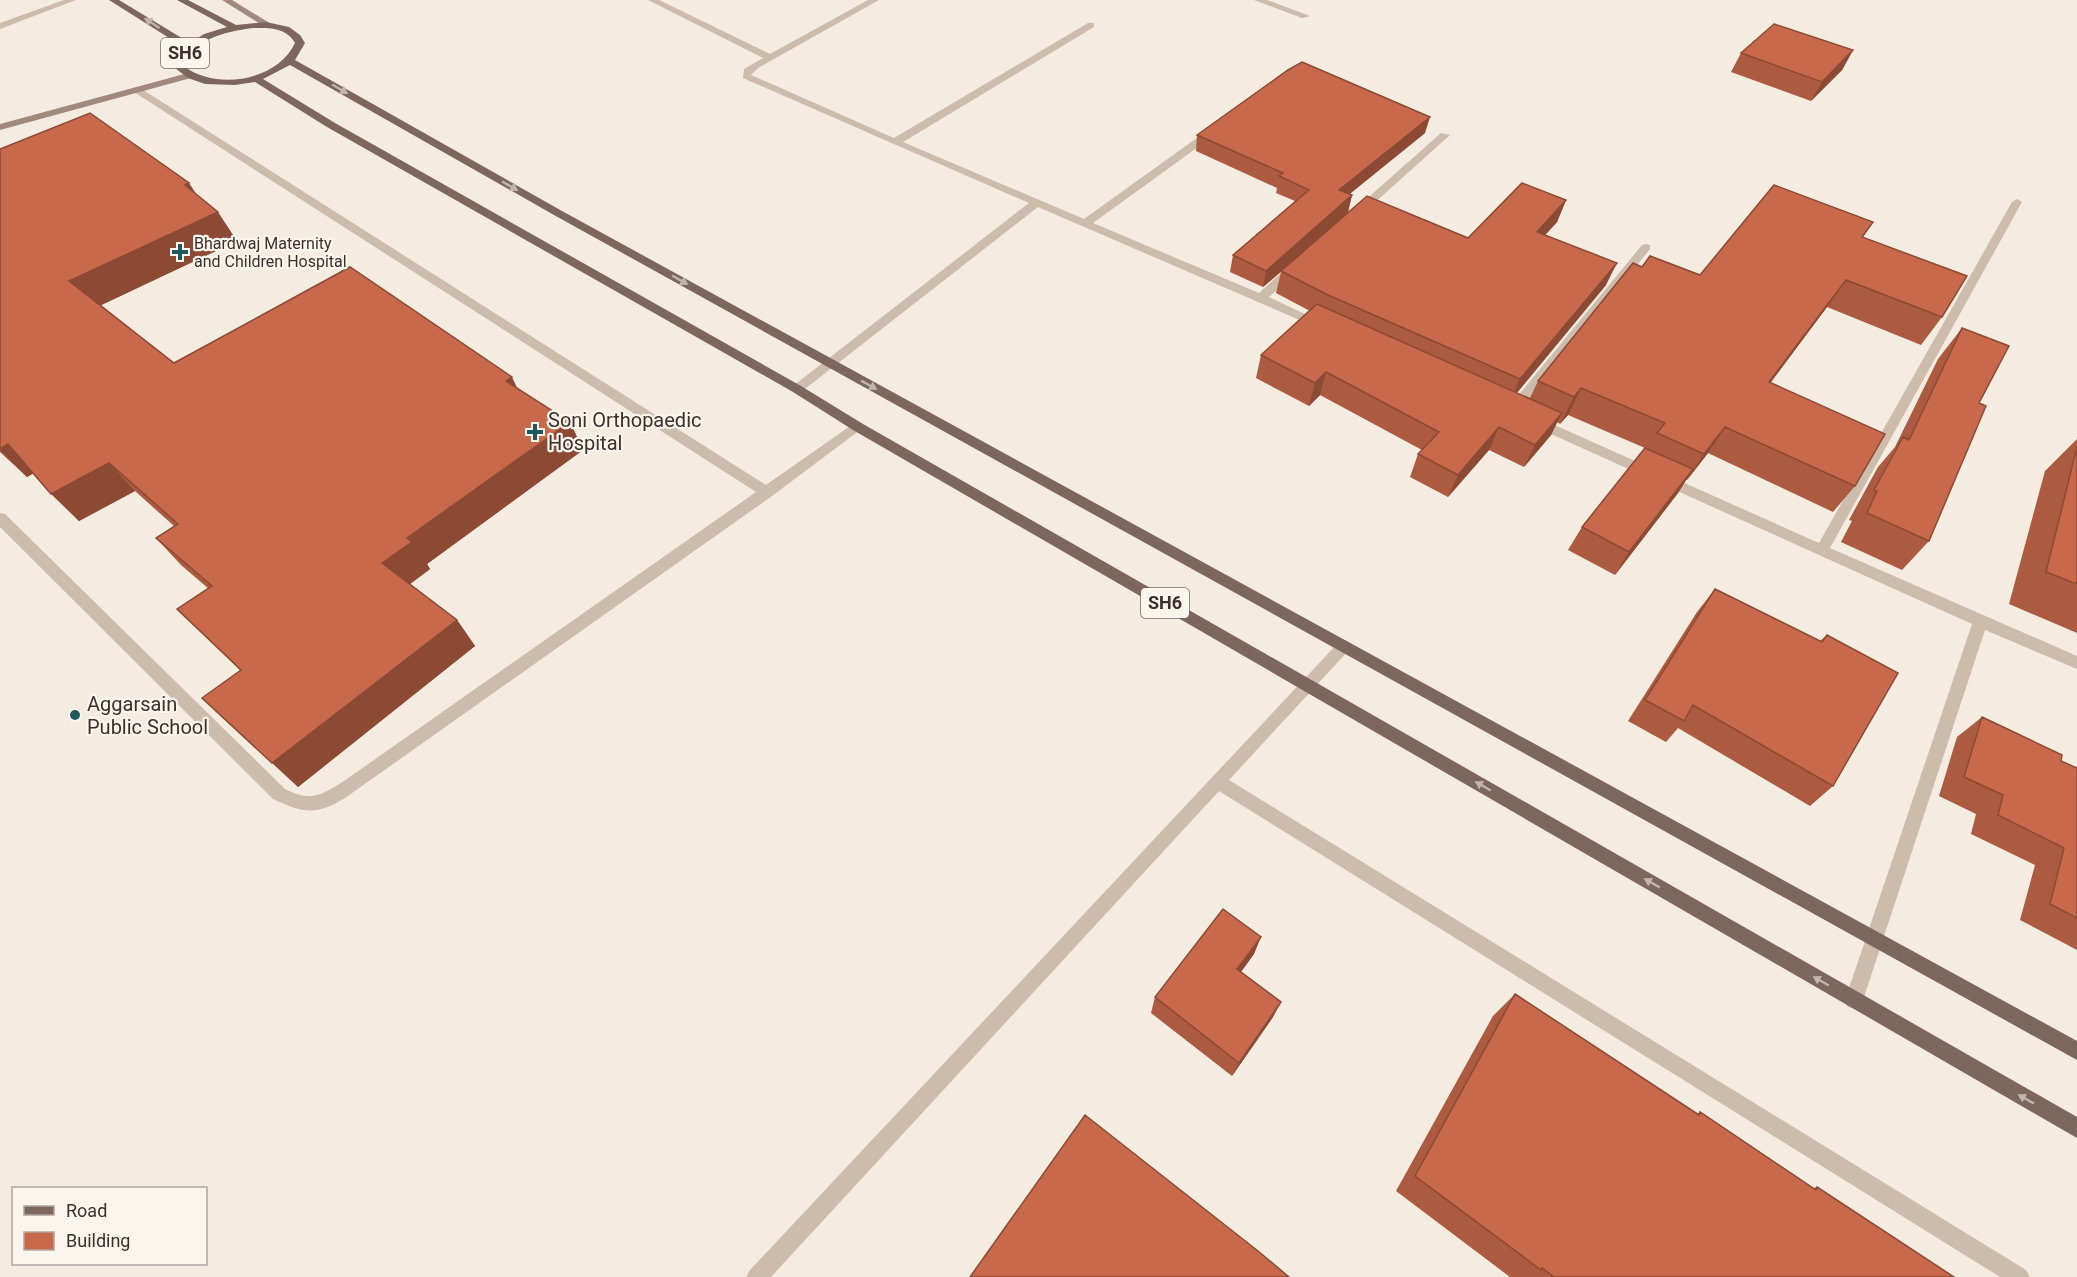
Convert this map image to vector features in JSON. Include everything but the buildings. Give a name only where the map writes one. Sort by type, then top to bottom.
[{"type":"main road","name":"SH6","points":[[113,0],[190,47]]},
{"type":"main road","name":"SH6","points":[[181,0],[235,28]]},
{"type":"main road","name":"SH6","points":[[268,25],[285,28],[296,34],[300,43],[290,60],[269,72],[226,82],[204,81],[188,76],[180,68],[181,58],[190,47],[217,33],[235,28],[268,25]]},
{"type":"main road","name":"SH6","points":[[290,60],[558,213],[2077,1051]]},
{"type":"main road","name":"SH6","points":[[254,77],[331,125],[797,390],[2077,1128]]},
{"type":"street","points":[[0,26],[72,0]]},
{"type":"street","points":[[226,0],[268,25]]},
{"type":"street","points":[[652,0],[770,58]]},
{"type":"street","points":[[875,0],[747,71],[746,76],[1327,327]]},
{"type":"street","points":[[1258,0],[1305,16]]},
{"type":"street","points":[[895,142],[1090,25]]},
{"type":"street","points":[[0,127],[188,76]]},
{"type":"street","points":[[136,90],[767,492]]},
{"type":"street","points":[[1086,223],[1222,125]]},
{"type":"street","points":[[1349,220],[1445,135]]},
{"type":"street","points":[[1822,550],[2018,202]]},
{"type":"street","points":[[797,390],[1036,203]]},
{"type":"street","points":[[1646,248],[1508,409],[2077,663]]},
{"type":"street","points":[[1262,297],[1305,258]]},
{"type":"street","points":[[0,518],[279,794],[302,805],[325,802],[350,786],[858,427]]},
{"type":"street","points":[[1854,1000],[1876,940],[1980,621]]},
{"type":"street","points":[[766,1274],[1344,646]]},
{"type":"street","points":[[1218,782],[2019,1277]]},
{"type":"place","name":"Bhardwaj Maternity and Children Hospital","points":[[180,252]]},
{"type":"place","name":"Soni Orthopaedic Hospital","points":[[535,432]]},
{"type":"place","name":"Aggarsain Public School","points":[[75,715]]}]
